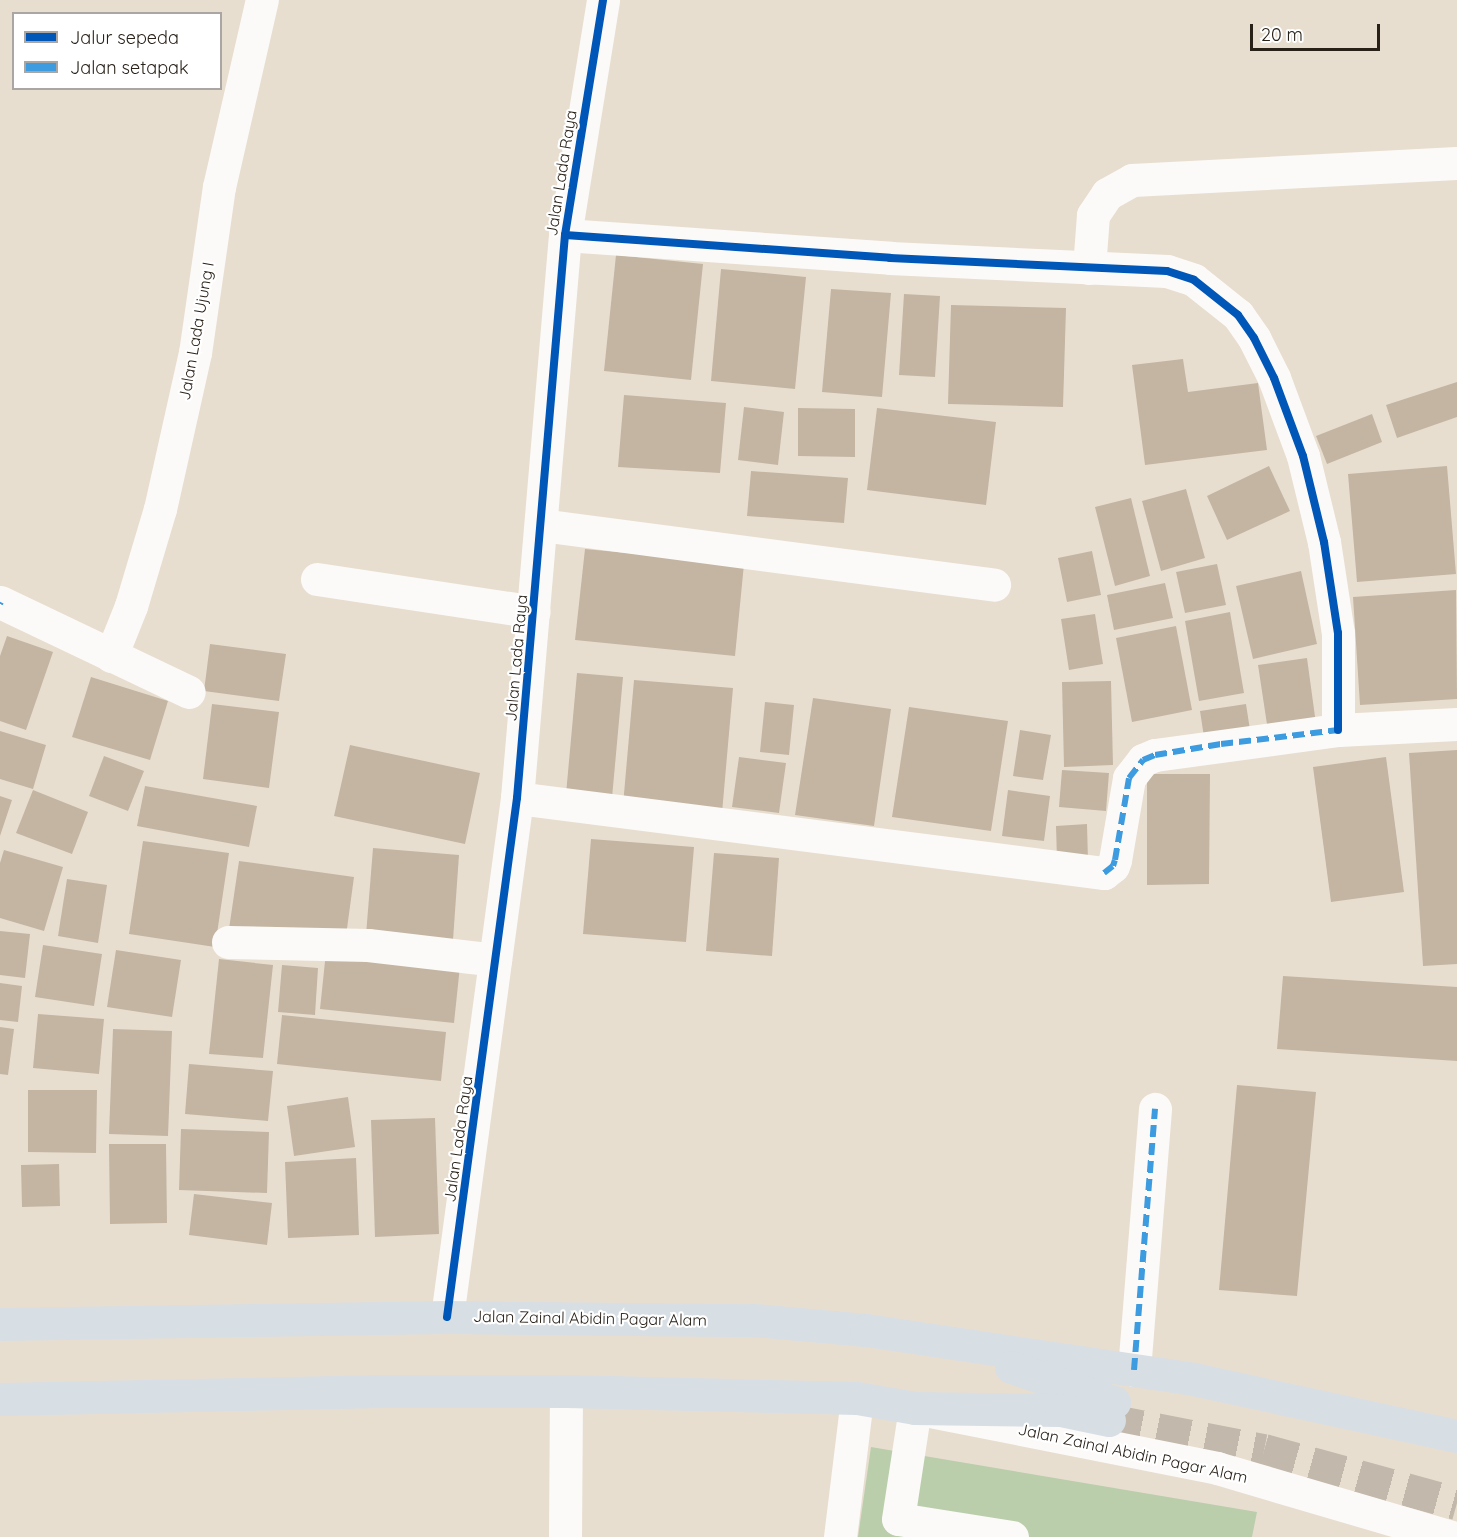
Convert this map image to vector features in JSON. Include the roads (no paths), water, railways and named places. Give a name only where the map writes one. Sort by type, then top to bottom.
[{"type":"highway","name":"Jalan Zainal Abidin Pagar Alam","points":[[0,1324],[447,1317],[754,1320],[926,1338],[1192,1379],[1457,1436]]},
{"type":"highway","name":"Jalan Zainal Abidin Pagar Alam","points":[[0,1399],[371,1391],[566,1391],[857,1398],[915,1408],[1112,1411],[926,1338]]},
{"type":"street","name":"Jalan Lada Ujung I","points":[[111,656],[131,606],[160,509],[195,353],[219,187],[262,0]]},
{"type":"street","name":"Jalan Lada Raya","points":[[447,1317],[517,798],[565,235],[603,0]]},
{"type":"street","points":[[1089,268],[1093,215],[1107,194],[1132,180],[1457,163]]},
{"type":"street","points":[[565,235],[890,258],[1167,271],[1194,280],[1238,315],[1254,338],[1274,378],[1303,456],[1324,542],[1338,633],[1338,730]]},
{"type":"street","points":[[541,525],[994,585]]},
{"type":"street","points":[[317,579],[534,612]]},
{"type":"street","points":[[0,603],[189,692]]},
{"type":"street","points":[[517,798],[1104,873],[1113,866],[1115,860],[1129,778],[1143,760],[1155,755],[1221,744],[1338,730],[1457,724]]},
{"type":"street","points":[[228,942],[368,945],[495,960]]},
{"type":"street","points":[[1134,1371],[1155,1109]]},
{"type":"street","points":[[565,1537],[566,1391]]},
{"type":"street","points":[[840,1537],[857,1398]]},
{"type":"street","points":[[915,1408],[898,1519],[1011,1537]]},
{"type":"street","name":"Jalan Zainal Abidin Pagar Alam","points":[[915,1408],[1217,1468],[1451,1537]]},
{"type":"tunnel","points":[[1109,1420],[1264,1450],[1457,1503]]}]
